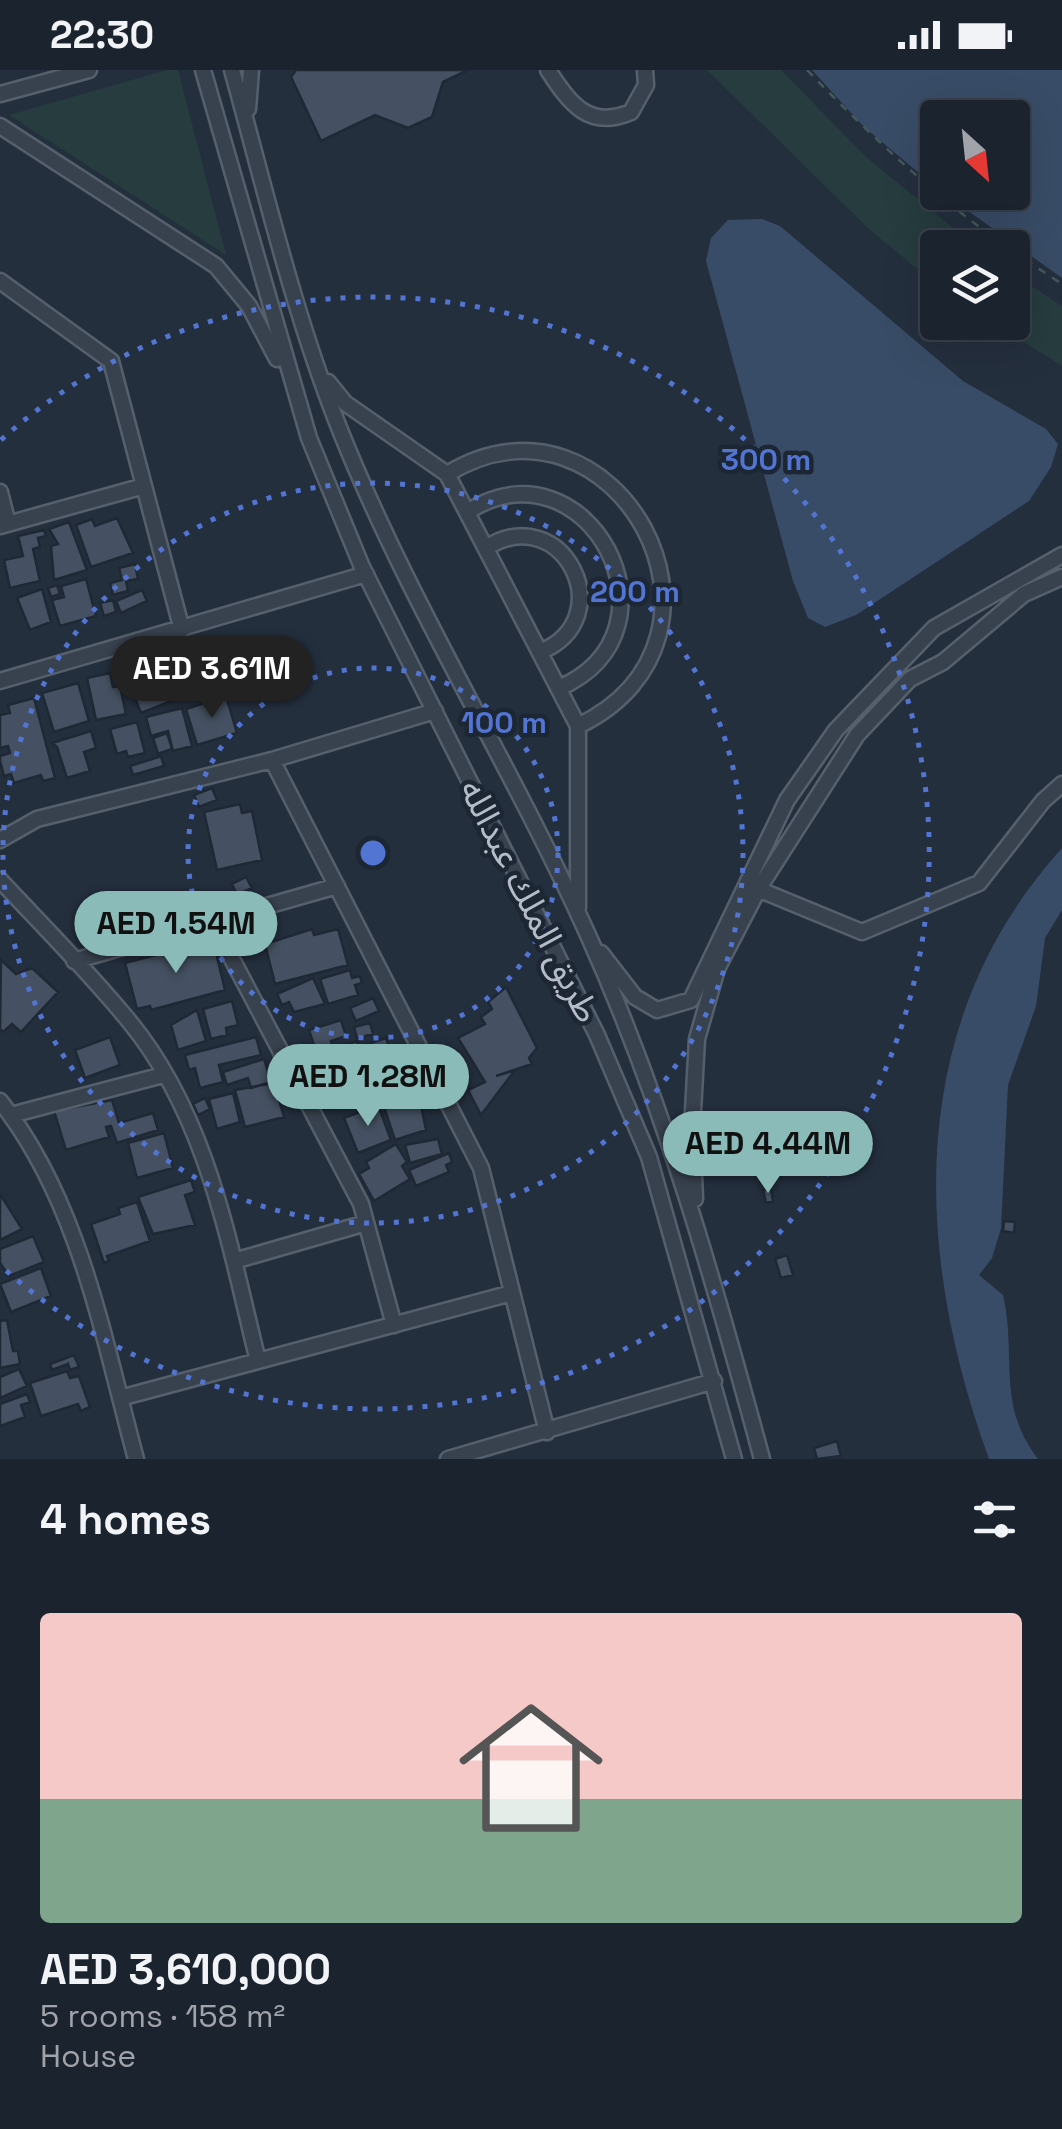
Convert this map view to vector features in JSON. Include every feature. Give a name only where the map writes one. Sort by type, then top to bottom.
[{"type":"street","points":[[0,94],[89,70]]},
{"type":"street","name":"طريق الملك عبدالله","points":[[203,70],[294,390],[366,574],[597,1035],[642,1140],[734,1459]]},
{"type":"street","name":"طريق الملك عبدالله","points":[[232,70],[318,366],[390,549],[588,935],[696,1215],[762,1459]]},
{"type":"street","points":[[248,130],[251,70]]},
{"type":"street","points":[[548,70],[582,113],[597,120],[631,112],[646,85],[645,70]]},
{"type":"street","points":[[0,126],[216,266],[249,306],[294,390]]},
{"type":"street","points":[[0,281],[110,361],[182,630]]},
{"type":"street","points":[[318,366],[345,403],[447,474],[578,726],[578,914]]},
{"type":"street","points":[[447,474],[493,456],[554,456],[608,482],[648,529],[664,587],[654,647],[620,698],[578,726]]},
{"type":"street","points":[[0,492],[4,525],[144,486]]},
{"type":"street","points":[[467,512],[501,497],[544,498],[582,516],[610,549],[621,590],[614,632],[590,668],[558,688]]},
{"type":"street","points":[[486,548],[509,537],[534,538],[557,548],[574,568],[580,592],[576,617],[562,638],[540,652]]},
{"type":"street","points":[[696,1215],[692,1129],[697,1040],[717,970],[787,800],[836,730],[914,651],[916,642],[954,615],[1062,556]]},
{"type":"street","points":[[0,680],[366,574]]},
{"type":"street","points":[[588,935],[636,996],[657,1010],[691,1000],[752,891],[857,735],[910,678],[943,662],[1024,594],[1062,577]]},
{"type":"street","points":[[914,651],[928,667]]},
{"type":"street","points":[[0,840],[36,818],[272,760],[435,711]]},
{"type":"street","points":[[272,760],[481,1168],[547,1432]]},
{"type":"street","points":[[752,891],[862,932],[978,884],[1043,801],[1062,784]]},
{"type":"street","points":[[2,885],[131,1023],[164,1075],[214,1179],[258,1361]]},
{"type":"street","points":[[74,961],[336,886]]},
{"type":"street","points":[[212,921],[361,1204],[394,1325]]},
{"type":"street","points":[[11,1115],[164,1075]]},
{"type":"street","points":[[0,1101],[54,1190],[87,1276],[136,1459]]},
{"type":"street","points":[[234,1260],[366,1222]]},
{"type":"street","points":[[120,1398],[512,1293]]},
{"type":"street","points":[[448,1459],[714,1381]]},
{"type":"path","points":[[807,70],[883,149],[983,230]]},
{"type":"path","points":[[1030,262],[1062,284]]},
{"type":"green space","points":[[178,70],[226,255],[9,115]]},
{"type":"green space","points":[[707,70],[781,70],[866,157],[920,201],[920,210],[931,210],[956,230],[920,230],[920,271],[870,230]]},
{"type":"green space","points":[[1030,285],[1062,306],[1062,366],[1020,340],[1030,340]]},
{"type":"water","points":[[812,70],[1062,70],[1062,278],[1030,255],[1030,230],[995,230],[967,210],[1030,210],[1030,100],[920,100],[920,174],[864,127]]},
{"type":"water","points":[[762,219],[780,226],[963,381],[1046,429],[1058,444],[1051,467],[1029,501],[856,615],[825,627],[808,618],[793,581],[706,261],[711,238],[728,220]]},
{"type":"water","points":[[1062,848],[1062,910],[1045,938],[1036,1006],[1008,1085],[1001,1228],[992,1258],[979,1275],[1003,1295],[1012,1399],[1025,1439],[1038,1459],[989,1459],[964,1380],[946,1300],[937,1220],[938,1141],[949,1063],[973,988],[1010,916]]},
{"type":"building","points":[[296,70],[468,70],[443,82],[432,117],[408,128],[375,115],[321,141],[291,77]]},
{"type":"building","points":[[117,518],[133,553],[91,567],[76,525],[92,519],[95,526]]},
{"type":"building","points":[[69,522],[87,570],[54,580],[51,546],[58,544],[49,529]]},
{"type":"building","points":[[44,530],[46,536],[38,538],[40,547],[33,549],[40,581],[10,588],[4,560],[23,556],[18,536]]},
{"type":"building","points":[[135,564],[138,579],[126,581],[128,591],[113,595],[110,583],[122,580],[119,568]]},
{"type":"building","points":[[86,579],[96,616],[60,626],[52,600],[64,597],[61,586]]},
{"type":"building","points":[[57,585],[60,594],[51,597],[48,588]]},
{"type":"building","points":[[42,589],[51,622],[30,630],[17,598]]},
{"type":"building","points":[[142,590],[147,601],[121,613],[116,601]]},
{"type":"building","points":[[113,600],[116,612],[104,616],[100,603]]},
{"type":"building","points":[[208,644],[224,685],[186,700],[178,679],[188,675],[181,655]]},
{"type":"building","points":[[158,657],[161,666],[148,672],[144,663]]},
{"type":"building","points":[[162,671],[174,700],[141,713],[133,693],[141,690],[137,681]]},
{"type":"building","points":[[110,673],[113,687],[120,686],[126,714],[96,720],[87,678]]},
{"type":"building","points":[[78,683],[89,721],[54,732],[42,693]]},
{"type":"building","points":[[226,696],[237,733],[197,745],[186,709]]},
{"type":"building","points":[[34,698],[55,778],[43,781],[41,775],[14,783],[11,774],[4,776],[0,761],[0,756],[10,753],[8,746],[0,748],[0,715],[10,713],[8,705]]},
{"type":"building","points":[[182,708],[192,746],[173,751],[168,731],[151,736],[146,717]]},
{"type":"building","points":[[137,722],[145,753],[128,757],[126,751],[117,754],[110,729]]},
{"type":"building","points":[[91,731],[96,748],[84,752],[90,771],[67,778],[57,747],[52,743]]},
{"type":"building","points":[[167,733],[172,749],[160,753],[164,766],[133,775],[130,766],[159,757],[153,738]]},
{"type":"building","points":[[212,788],[217,800],[199,807],[194,795]]},
{"type":"building","points":[[240,804],[242,813],[252,811],[262,860],[217,870],[204,812]]},
{"type":"building","points":[[246,877],[252,888],[237,895],[232,884]]},
{"type":"building","points":[[259,918],[268,937],[247,947],[238,928]]},
{"type":"building","points":[[312,929],[314,935],[338,929],[348,965],[275,984],[265,944]]},
{"type":"building","points":[[213,940],[225,990],[151,1010],[150,1006],[137,1009],[125,963]]},
{"type":"building","points":[[1,960],[16,974],[32,968],[58,992],[21,1032],[12,1024],[3,1032],[0,1029]]},
{"type":"building","points":[[350,970],[352,978],[360,976],[362,983],[355,985],[358,995],[328,1004],[320,979]]},
{"type":"building","points":[[313,978],[325,1004],[294,1012],[289,1002],[282,1005],[277,994]]},
{"type":"building","points":[[506,987],[537,1048],[529,1058],[532,1064],[496,1076],[515,1070],[481,1115],[468,1090],[485,1082],[458,1038],[485,1024],[481,1017],[492,1009],[488,1002]]},
{"type":"building","points":[[373,998],[379,1011],[356,1021],[350,1008]]},
{"type":"building","points":[[232,1001],[238,1025],[226,1028],[227,1035],[211,1039],[203,1009]]},
{"type":"building","points":[[197,1010],[206,1041],[178,1050],[171,1025]]},
{"type":"building","points":[[341,1020],[346,1036],[331,1041],[338,1063],[313,1071],[308,1054],[316,1051],[309,1030]]},
{"type":"building","points":[[370,1023],[373,1034],[357,1038],[354,1027]]},
{"type":"building","points":[[110,1037],[120,1065],[85,1078],[75,1050]]},
{"type":"building","points":[[256,1037],[261,1055],[219,1065],[223,1082],[200,1088],[195,1068],[189,1070],[185,1055]]},
{"type":"building","points":[[386,1038],[391,1054],[360,1065],[358,1060],[348,1063],[342,1046],[357,1041],[359,1047]]},
{"type":"building","points":[[264,1059],[271,1082],[251,1088],[248,1078],[227,1085],[223,1072]]},
{"type":"building","points":[[396,1064],[399,1071],[406,1069],[411,1084],[376,1097],[366,1071]]},
{"type":"building","points":[[362,1074],[370,1098],[333,1109],[329,1094],[335,1092],[332,1084]]},
{"type":"building","points":[[274,1083],[284,1117],[245,1127],[235,1090]]},
{"type":"building","points":[[233,1093],[240,1122],[217,1129],[209,1099]]},
{"type":"building","points":[[419,1095],[426,1130],[395,1140],[384,1107]]},
{"type":"building","points":[[205,1098],[210,1109],[198,1115],[193,1104]]},
{"type":"building","points":[[112,1100],[119,1123],[153,1113],[158,1130],[117,1143],[111,1126],[106,1127],[109,1137],[66,1150],[54,1111]]},
{"type":"building","points":[[378,1105],[391,1140],[358,1153],[344,1118]]},
{"type":"building","points":[[164,1133],[173,1168],[137,1178],[128,1143]]},
{"type":"building","points":[[438,1139],[442,1154],[410,1163],[405,1145]]},
{"type":"building","points":[[396,1144],[407,1162],[402,1166],[410,1179],[374,1201],[359,1174],[369,1168],[366,1162]]},
{"type":"building","points":[[449,1153],[449,1172],[416,1186],[409,1170]]},
{"type":"building","points":[[191,1180],[195,1192],[185,1195],[195,1225],[153,1234],[138,1197]]},
{"type":"building","points":[[771,1189],[773,1201],[766,1203],[763,1190]]},
{"type":"building","points":[[0,1194],[22,1229],[0,1240]]},
{"type":"building","points":[[137,1202],[150,1241],[107,1256],[109,1261],[104,1263],[91,1224],[120,1214],[118,1208]]},
{"type":"building","points":[[1004,1221],[1015,1222],[1014,1233],[1003,1231]]},
{"type":"building","points":[[33,1236],[44,1262],[9,1276],[0,1263],[0,1249]]},
{"type":"building","points":[[787,1255],[793,1275],[781,1278],[775,1259]]},
{"type":"building","points":[[41,1268],[51,1296],[11,1312],[0,1284]]},
{"type":"building","points":[[7,1320],[13,1351],[18,1351],[20,1364],[0,1368],[0,1321]]},
{"type":"building","points":[[74,1355],[79,1367],[70,1370],[68,1364],[52,1370],[50,1364]]},
{"type":"building","points":[[19,1369],[27,1386],[0,1398],[0,1377]]},
{"type":"building","points":[[67,1371],[70,1378],[79,1376],[90,1407],[81,1411],[78,1404],[41,1416],[30,1383]]},
{"type":"building","points":[[27,1394],[30,1402],[21,1405],[25,1417],[0,1426],[0,1404]]},
{"type":"building","points":[[837,1441],[841,1456],[817,1459],[814,1448]]}]
